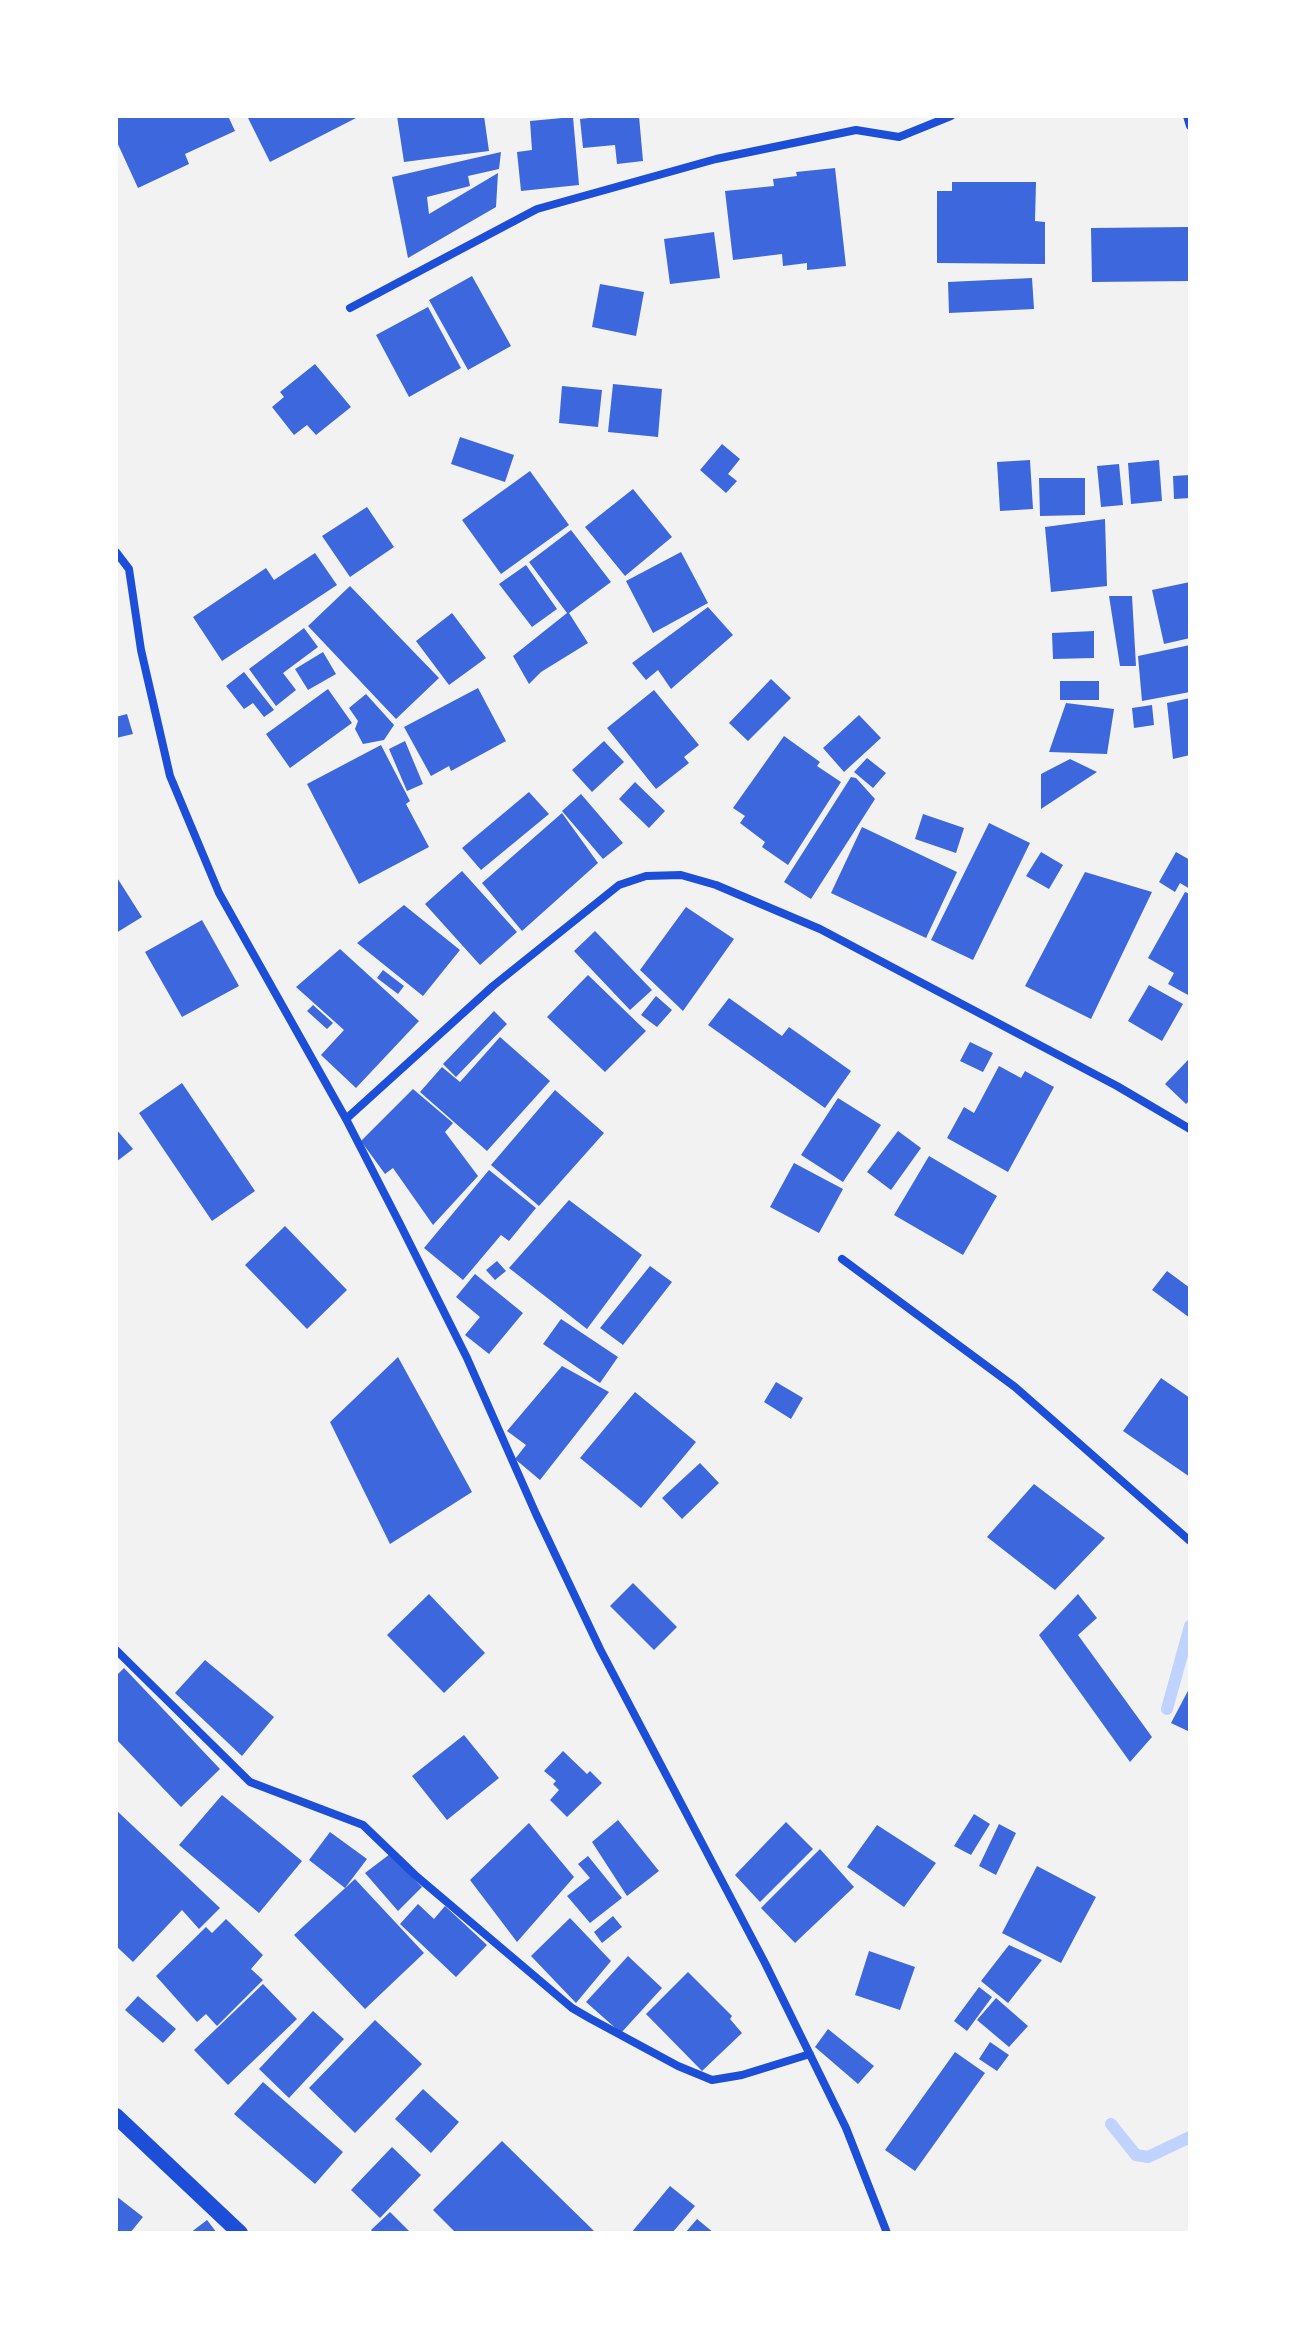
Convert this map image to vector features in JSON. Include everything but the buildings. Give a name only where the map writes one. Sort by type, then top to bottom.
[{"type":"main road","points":[[116,2116],[240,2233]]},
{"type":"street","points":[[350,308],[537,209],[716,159],[856,130],[899,137],[951,116]]},
{"type":"street","points":[[1187,116],[1190,126]]},
{"type":"street","points":[[116,552],[129,569],[141,650],[170,776],[219,893],[346,1119],[467,1358],[600,1649],[671,1780],[846,2128],[887,2233]]},
{"type":"street","points":[[346,1119],[493,986],[619,885],[646,876],[681,875],[716,885],[820,929],[1117,1086],[1190,1129]]},
{"type":"street","points":[[842,1259],[1015,1387],[1190,1541]]},
{"type":"street","points":[[116,1650],[250,1782],[363,1825],[415,1875],[572,2008],[695,2075],[712,2080],[742,2075],[810,2054]]},
{"type":"waterway","points":[[1167,1709],[1190,1626]]},
{"type":"waterway","points":[[1111,2124],[1136,2155],[1148,2157],[1190,2137]]}]
